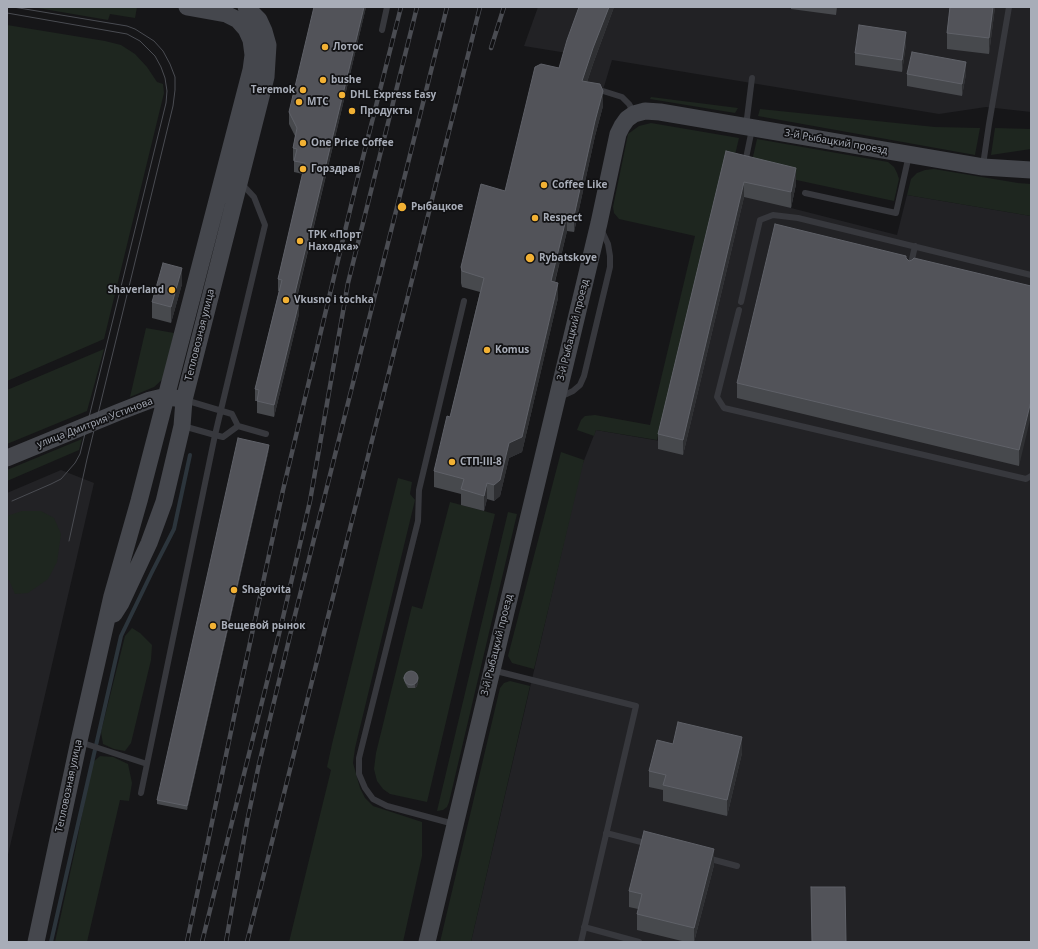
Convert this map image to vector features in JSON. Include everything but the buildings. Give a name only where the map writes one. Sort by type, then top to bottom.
[{"type":"street","points":[[187,7],[226,14],[238,20],[246,29],[257,36],[259,20],[246,7]]},
{"type":"street","name":"Тепловозная улица","points":[[36,942],[85,744],[105,630],[112,596],[167,396],[251,70],[257,36],[268,45],[266,77],[184,400],[182,426],[164,502],[124,597],[105,630]]},
{"type":"street","name":"3-й Рыбацкий проезд","points":[[427,942],[599,223],[618,134],[627,119],[634,114],[644,111],[660,112],[983,167],[1031,170]]},
{"type":"street","name":"улица Дмитрия Устинова","points":[[7,458],[150,400],[167,396],[184,400]]},
{"type":"lane","points":[[382,30],[387,7]]},
{"type":"lane","points":[[983,167],[1009,7]]},
{"type":"lane","points":[[744,167],[749,127],[752,78]]},
{"type":"lane","points":[[603,91],[622,97],[629,104],[634,114]]},
{"type":"lane","points":[[805,194],[896,213],[909,154]]},
{"type":"lane","points":[[141,793],[215,435],[265,224],[254,197],[239,180]]},
{"type":"lane","points":[[741,302],[760,220],[773,215],[798,218],[1031,275]]},
{"type":"lane","points":[[910,272],[915,246]]},
{"type":"lane","points":[[454,824],[386,806],[373,799],[365,788],[359,774],[360,758],[418,521],[419,490],[464,301]]},
{"type":"lane","points":[[739,310],[717,397],[724,408],[1026,479],[1031,476]]},
{"type":"lane","points":[[184,400],[232,414],[238,426],[266,434]]},
{"type":"lane","points":[[182,426],[223,436],[238,426]]},
{"type":"lane","points":[[491,670],[636,706],[581,942]]},
{"type":"lane","points":[[85,744],[147,764]]},
{"type":"lane","points":[[606,833],[652,844]]},
{"type":"lane","points":[[698,856],[736,866]]},
{"type":"lane","points":[[584,928],[639,942]]},
{"type":"shaded area","points":[[32,7],[137,7],[135,18],[110,14],[108,20]]},
{"type":"shaded area","points":[[538,7],[1031,7],[1031,112],[986,107],[939,114],[612,60],[600,100],[587,98],[567,53],[524,46]]},
{"type":"shaded area","points":[[7,25],[121,45],[135,54],[147,67],[157,82],[163,84],[164,93],[104,339],[7,381]]},
{"type":"shaded area","points":[[651,97],[738,108],[735,113],[650,99]]},
{"type":"shaded area","points":[[760,109],[935,127],[980,128],[975,155],[758,116]]},
{"type":"shaded area","points":[[651,123],[739,138],[734,159],[725,157],[657,440],[596,430],[594,436],[577,430],[581,420],[585,416],[595,415],[650,425],[695,236],[619,219],[614,213],[613,207],[628,134],[639,126]]},
{"type":"shaded area","points":[[995,128],[1031,129],[1031,149],[991,155]]},
{"type":"shaded area","points":[[757,139],[888,162],[894,167],[899,179],[894,201],[750,170]]},
{"type":"shaded area","points":[[726,167],[796,184],[791,208],[897,235],[907,195],[1031,216],[1031,942],[471,942],[581,468],[596,430],[660,441]]},
{"type":"shaded area","points":[[934,169],[1031,184],[1031,216],[907,195],[911,179],[917,173]]},
{"type":"shaded area","points":[[146,328],[174,333],[164,378],[154,387],[130,397]]},
{"type":"shaded area","points":[[104,349],[87,411],[7,444],[7,390]]},
{"type":"shaded area","points":[[82,439],[79,450],[7,481],[7,470]]},
{"type":"shaded area","points":[[561,452],[584,460],[534,669],[512,663],[508,656]]},
{"type":"shaded area","points":[[61,470],[94,483],[7,859],[7,493]]},
{"type":"shaded area","points":[[398,478],[412,482],[410,494],[415,500],[355,748],[353,763],[360,788],[365,798],[373,806],[422,822],[422,856],[403,942],[289,942],[331,770],[327,767],[332,744]]},
{"type":"shaded area","points":[[450,502],[495,514],[427,802],[390,794],[383,789],[377,781],[374,769],[376,753],[412,606],[422,609]]},
{"type":"shaded area","points":[[22,511],[41,511],[54,518],[61,534],[57,562],[48,579],[28,593],[15,594],[9,580],[7,580],[7,516]]},
{"type":"shaded area","points":[[508,512],[517,514],[449,802],[447,807],[443,810],[437,811]]},
{"type":"shaded area","points":[[132,628],[140,633],[152,645],[151,660],[131,743],[125,751],[114,749],[103,744],[101,732],[125,636]]},
{"type":"shaded area","points":[[510,681],[530,686],[471,942],[440,942],[500,688],[504,683]]},
{"type":"shaded area","points":[[100,756],[113,757],[128,764],[132,783],[129,801],[120,800],[87,942],[55,942],[92,763]]},
{"type":"waterway","points":[[51,942],[121,636],[174,529],[190,455]]},
{"type":"tram line","points":[[13,7],[127,26],[135,29],[154,41],[163,51],[175,77],[173,106],[87,459],[69,541]]},
{"type":"tram line","points":[[7,13],[127,34],[140,41],[155,56],[165,78],[167,91],[166,103],[80,454],[75,463],[61,479],[12,501]]},
{"type":"railway","points":[[187,942],[283,490],[356,185],[401,7]]},
{"type":"railway","points":[[202,942],[281,626],[310,501],[348,283],[417,7]]},
{"type":"railway","points":[[226,942],[247,822],[259,764],[447,7]]},
{"type":"railway","points":[[247,942],[480,7]]},
{"type":"railway","points":[[491,48],[504,7]]},
{"type":"place","name":"Лотос","points":[[325,47]]},
{"type":"place","name":"bushe","points":[[323,80]]},
{"type":"place","name":"Teremok","points":[[303,90]]},
{"type":"place","name":"DHL Express Easy","points":[[342,95]]},
{"type":"place","name":"МТС","points":[[299,102]]},
{"type":"place","name":"Продукты","points":[[352,111]]},
{"type":"place","name":"One Price Coffee","points":[[303,143]]},
{"type":"place","name":"Горздрав","points":[[303,169]]},
{"type":"place","name":"Coffee Like","points":[[544,185]]},
{"type":"place","name":"Рыбацкое","points":[[402,207]]},
{"type":"place","name":"Respect","points":[[535,218]]},
{"type":"place","name":"ТРК «Порт Находка»","points":[[300,241]]},
{"type":"place","name":"Rybatskoye","points":[[530,258]]},
{"type":"place","name":"Shaverland","points":[[172,290]]},
{"type":"place","name":"Vkusno i tochka","points":[[286,300]]},
{"type":"place","name":"Komus","points":[[487,350]]},
{"type":"place","name":"СТП-III-8","points":[[452,462]]},
{"type":"place","name":"Shagovita","points":[[234,590]]},
{"type":"place","name":"Вещевой рынок","points":[[213,626]]}]
